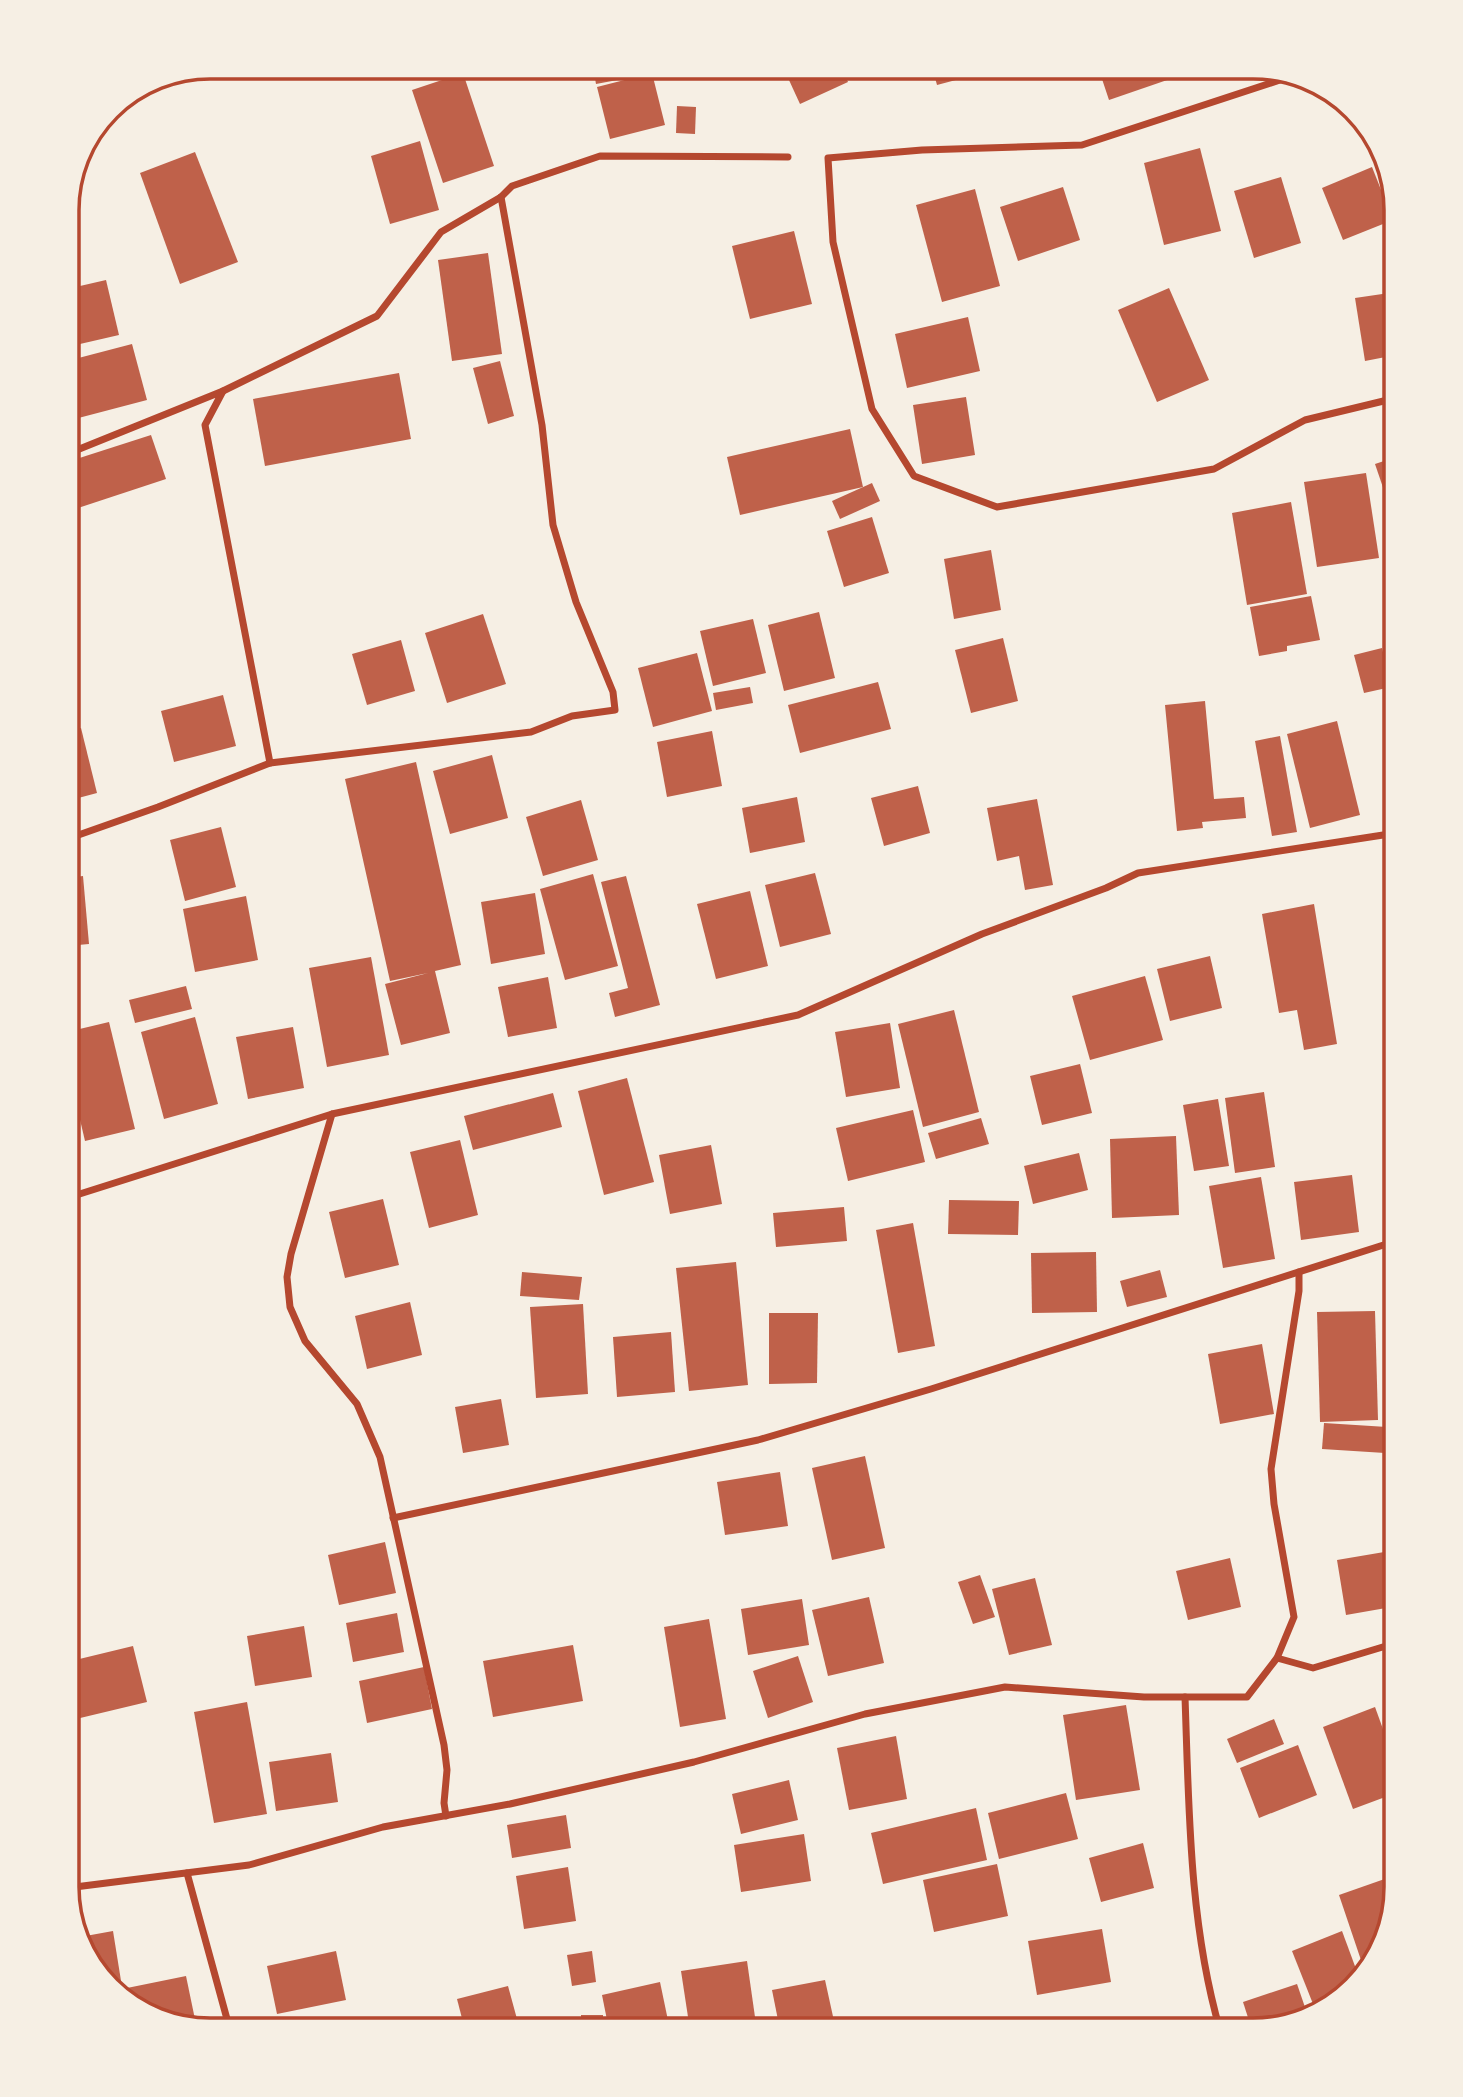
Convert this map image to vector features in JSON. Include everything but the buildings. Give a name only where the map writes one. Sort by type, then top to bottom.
[{"type":"street","points":[[1277,81],[1083,145],[922,150],[828,158],[833,242],[872,409],[914,476],[997,508],[1214,469],[1305,420],[1384,401]]},
{"type":"street","points":[[79,449],[223,391],[377,316],[441,232],[501,197],[512,186],[600,156],[789,157]]},
{"type":"street","points":[[79,835],[270,763],[530,732],[572,716],[615,710],[613,692],[576,602],[553,525],[542,425],[501,197]]},
{"type":"street","points":[[223,391],[205,425],[270,763]]},
{"type":"street","points":[[79,1194],[332,1114],[798,1015],[982,934],[1138,873],[1384,835]]},
{"type":"street","points":[[332,1114],[291,1254],[288,1277],[290,1307],[305,1341],[357,1404],[380,1457],[444,1745],[447,1770],[444,1803],[446,1816]]},
{"type":"street","points":[[393,1518],[758,1440],[943,1385],[1384,1245]]},
{"type":"street","points":[[79,1886],[249,1865],[383,1827],[510,1804],[694,1762],[865,1714],[1004,1687],[1144,1697],[1247,1697],[1277,1658],[1294,1617],[1273,1504],[1271,1469],[1299,1291],[1299,1272]]},
{"type":"street","points":[[1277,1658],[1313,1668],[1384,1647]]},
{"type":"street","points":[[1185,1697],[1192,1864],[1209,1993],[1216,2018]]},
{"type":"street","points":[[187,1873],[227,2018]]}]
